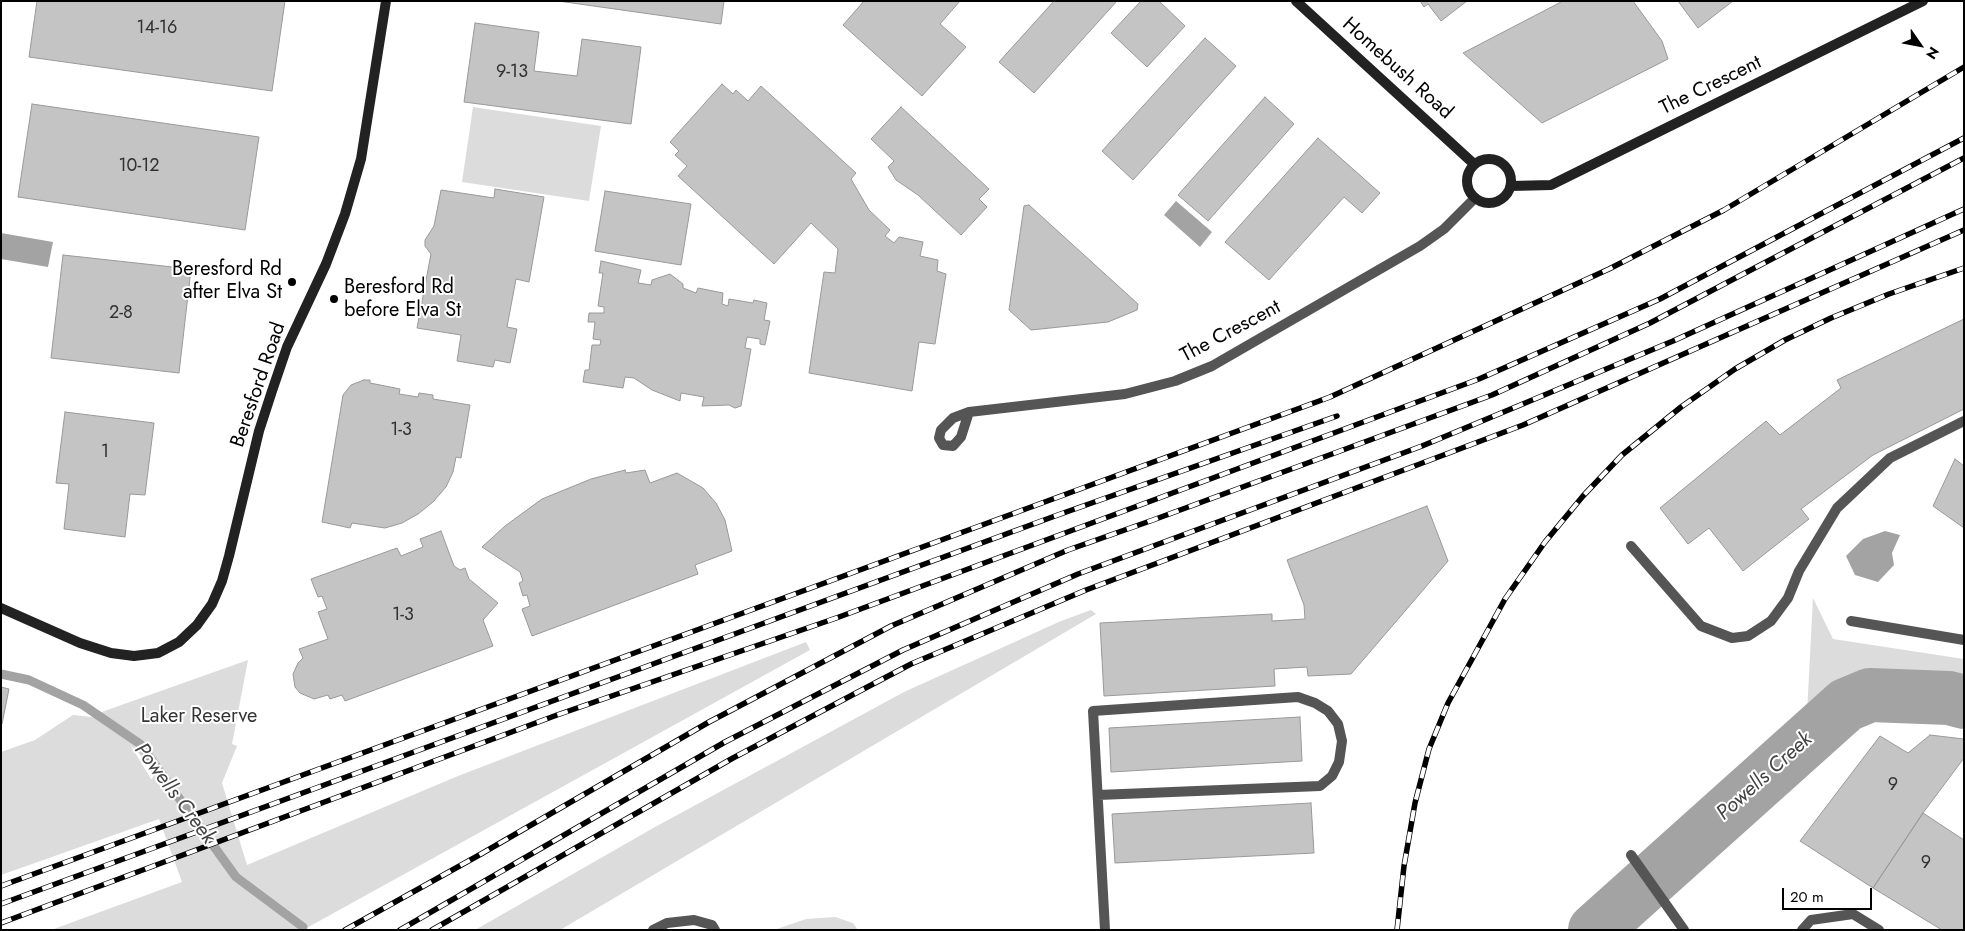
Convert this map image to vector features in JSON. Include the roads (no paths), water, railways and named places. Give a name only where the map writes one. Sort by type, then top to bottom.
[{"type":"main road","name":"Beresford Road","points":[[1,608],[80,643],[111,653],[134,656],[158,653],[179,642],[197,625],[212,604],[227,564],[257,440],[272,391],[287,347],[332,247],[361,159],[386,1]]},
{"type":"main road","name":"Homebush Road","points":[[1296,1],[1474,164]]},
{"type":"main road","name":"The Crescent","points":[[1511,186],[1551,185],[1923,1]]},
{"type":"main road","points":[[1487,158],[1501,161],[1510,172],[1511,186],[1503,198],[1497,202],[1488,203],[1475,198],[1470,192],[1467,177],[1474,164],[1487,158]]},
{"type":"street","name":"The Crescent","points":[[969,412],[1125,394],[1175,381],[1212,366],[1420,246],[1444,229],[1475,198]]},
{"type":"street","points":[[1631,546],[1702,626],[1732,638],[1748,636],[1771,621],[1788,598],[1799,571],[1837,508],[1890,458],[1964,421]]},
{"type":"street","points":[[1851,621],[1964,640]]},
{"type":"street","points":[[1098,795],[1320,786],[1332,776],[1339,762],[1342,741],[1338,724],[1328,711],[1315,703],[1298,697],[1093,711],[1105,930]]},
{"type":"street","points":[[1631,855],[1684,930]]},
{"type":"street","points":[[1802,930],[1811,920],[1853,914],[1879,930]]},
{"type":"street","points":[[653,930],[667,923],[694,920],[712,925],[715,930]]},
{"type":"waterway","name":"Powells Creek","points":[[1,674],[29,680],[83,705],[140,744],[236,877],[303,927]]},
{"type":"waterway","name":"Powells Creek","points":[[1595,930],[1846,705],[1870,695],[1949,698],[1964,702]]},
{"type":"railway","points":[[1,886],[1330,397],[1609,269],[1724,210],[1964,67]]},
{"type":"railway","points":[[1,923],[557,715],[839,617],[1479,379],[1660,299],[1964,138]]},
{"type":"railway","points":[[345,930],[709,722],[891,626],[1068,550],[1492,395],[1650,323],[1964,158]]},
{"type":"railway","points":[[400,930],[725,742],[903,650],[1078,574],[1422,446],[1673,341],[1964,209]]},
{"type":"railway","points":[[432,930],[733,758],[911,664],[1086,590],[1523,425],[1964,230]]},
{"type":"railway","points":[[1397,930],[1404,866],[1415,803],[1429,749],[1448,703],[1505,599],[1545,542],[1583,496],[1622,455],[1681,407],[1735,369],[1785,340],[1831,318],[1889,294],[1964,268]]},
{"type":"railway","points":[[1,904],[1055,516],[1337,416]]},
{"type":"place","name":"Beresford Rd after Elva St","points":[[292,282]]},
{"type":"place","name":"Beresford Rd before Elva St","points":[[334,299]]},
{"type":"park label","name":"Laker Reserve","points":[[199,717]]}]
